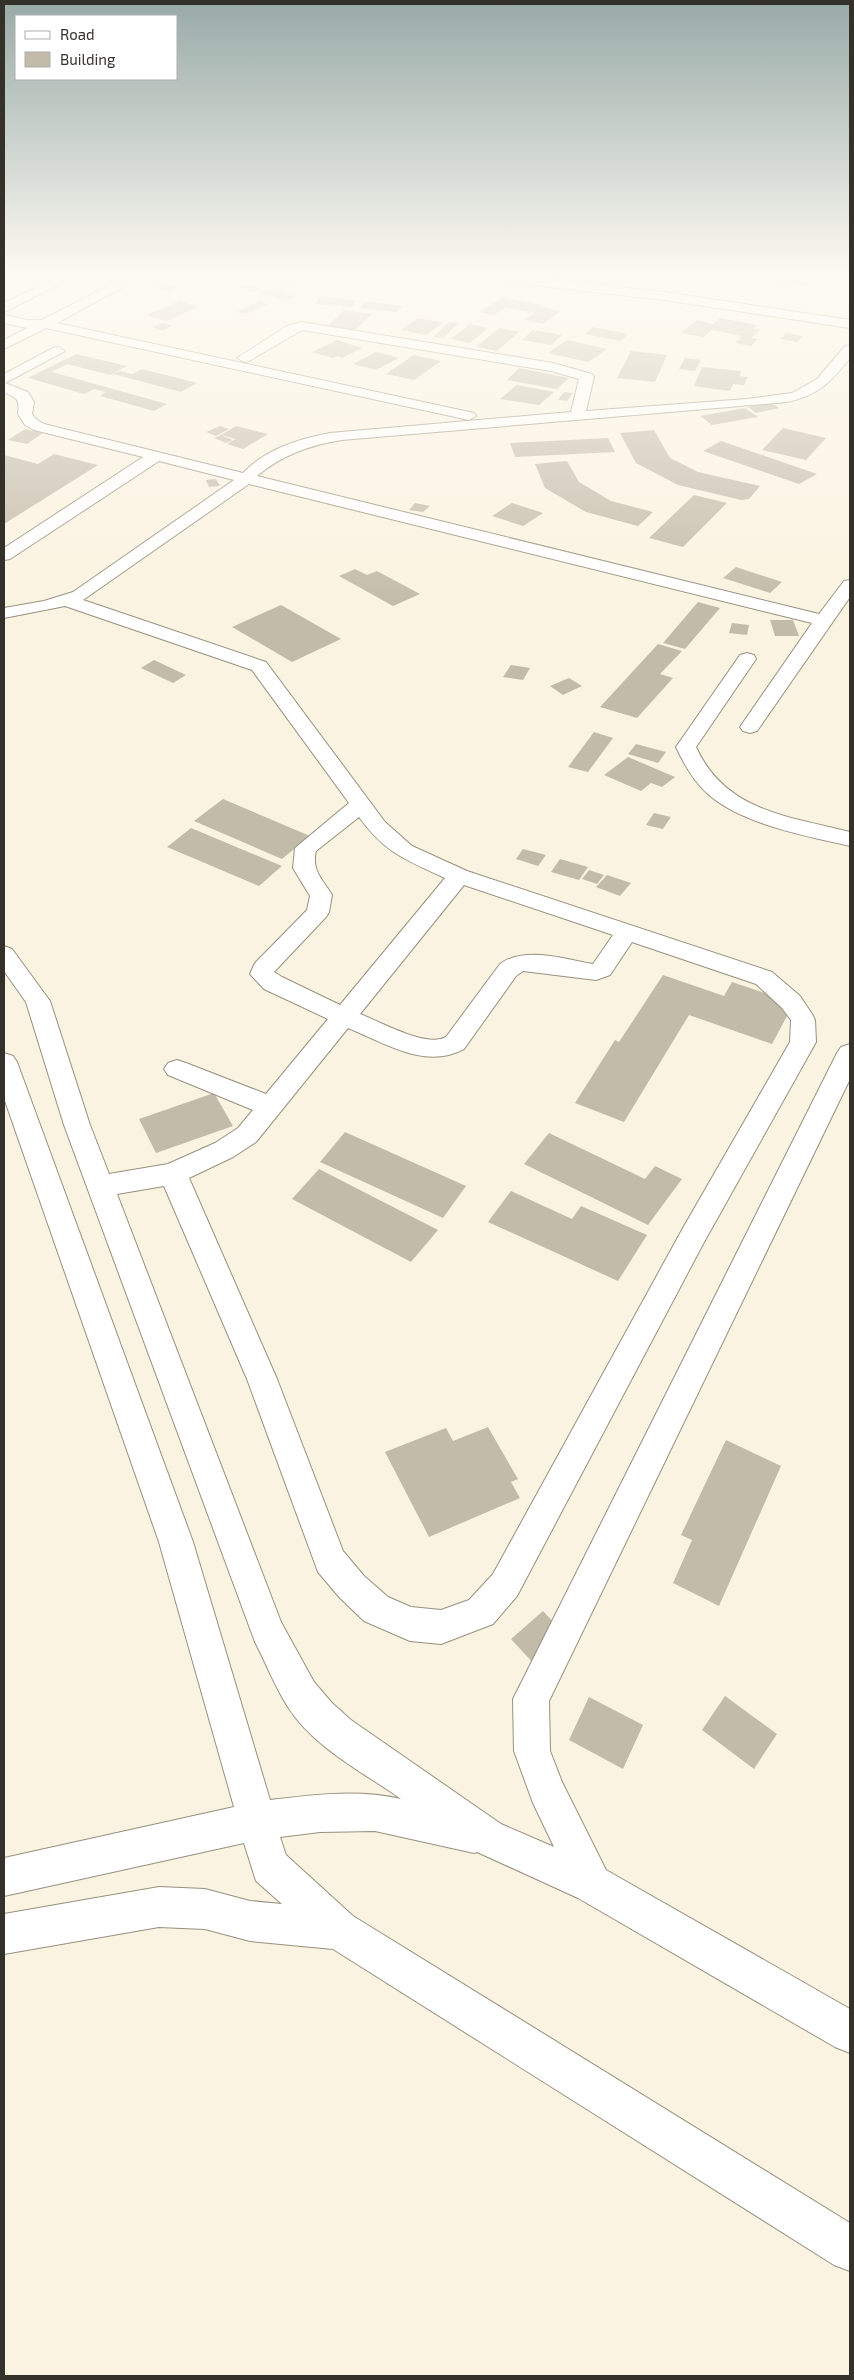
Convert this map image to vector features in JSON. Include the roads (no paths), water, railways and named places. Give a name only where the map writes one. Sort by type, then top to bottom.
[{"type":"street","points":[[4,387],[23,395],[27,402],[25,414],[30,422],[39,427],[823,620]]},
{"type":"street","points":[[344,387],[492,422]]},
{"type":"street","points":[[378,387],[526,419]]},
{"type":"street","points":[[578,415],[583,387]]},
{"type":"street","points":[[4,613],[68,601],[79,596],[247,478],[250,473],[283,450],[312,440],[354,434],[526,419],[747,403],[786,398],[814,387]]},
{"type":"street","points":[[4,555],[156,456]]},
{"type":"street","points":[[750,727],[823,620],[850,585]]},
{"type":"street","points":[[68,601],[259,666],[377,827],[404,851],[460,876],[764,978],[791,1002],[803,1020],[803,1042],[688,1245],[505,1585],[481,1612],[441,1627],[410,1624],[376,1609],[352,1587],[330,1561],[262,1379],[173,1174]]},
{"type":"street","points":[[747,659],[686,747],[695,766],[716,790],[742,807],[764,816],[850,839]]},
{"type":"street","points":[[360,805],[306,848],[303,858],[303,869],[321,895],[318,912],[263,969],[262,974],[273,983],[344,1017],[423,1049],[444,1049],[455,1043],[508,970],[516,964],[527,962],[596,972],[602,969],[627,932]]},
{"type":"street","points":[[100,1186],[173,1174],[232,1145],[247,1135],[460,876]]},
{"type":"street","points":[[4,954],[38,1001],[77,1125],[267,1630],[301,1695],[319,1716],[338,1733],[488,1837],[592,1884],[850,2032]]},
{"type":"street","points":[[592,1884],[546,1790],[532,1751],[531,1699],[850,1053]]},
{"type":"street","points":[[4,1062],[176,1542],[270,1867],[339,1930],[850,2249]]},
{"type":"street","points":[[177,1069],[270,1106]]},
{"type":"street","points":[[4,1877],[256,1821],[320,1813],[375,1812],[488,1837]]},
{"type":"street","points":[[4,1934],[159,1907],[205,1909],[250,1921],[339,1930]]}]
